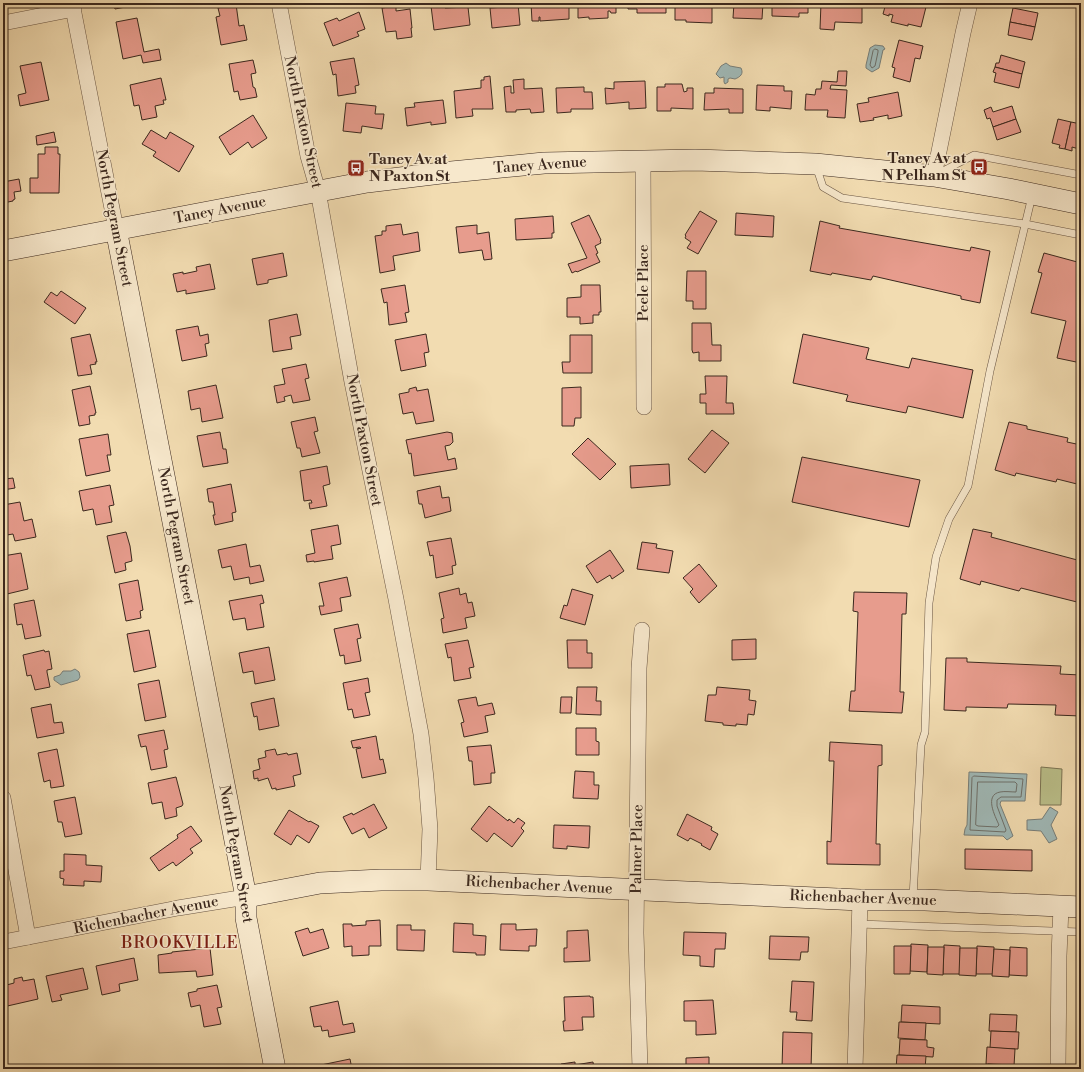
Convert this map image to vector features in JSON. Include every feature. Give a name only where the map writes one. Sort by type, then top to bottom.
[{"type":"street","name":"North Paxton Street","points":[[279,3],[308,156],[318,191],[352,382],[396,598],[421,734],[430,829],[428,880]]},
{"type":"street","points":[[934,176],[962,33],[970,3]]},
{"type":"street","points":[[3,22],[73,6]]},
{"type":"street","name":"North Pegram Street","points":[[73,6],[246,897],[246,918],[275,1069]]},
{"type":"street","name":"Taney Avenue","points":[[3,251],[367,182],[544,162],[642,160],[742,161],[815,164],[934,176],[1009,189],[1081,204]]},
{"type":"street","name":"Peele Place","points":[[642,160],[644,407]]},
{"type":"street","name":"Palmer Place","points":[[640,1069],[636,890],[639,668],[642,630]]},
{"type":"street","points":[[3,798],[28,936]]},
{"type":"street","name":"Richenbacher Avenue","points":[[3,942],[194,905],[320,883],[381,880],[428,880],[860,900],[913,900],[1071,907]]},
{"type":"street","points":[[855,1069],[860,900]]},
{"type":"street","points":[[1058,1069],[1060,931],[1071,907]]},
{"type":"lane","points":[[934,176],[974,154],[1081,175]]},
{"type":"lane","points":[[815,164],[823,187],[842,198],[1025,224],[1081,235]]},
{"type":"lane","points":[[913,900],[921,745],[925,732],[929,603],[936,557],[949,519],[968,486],[990,370],[1032,194]]},
{"type":"lane","points":[[859,924],[1081,932]]},
{"type":"green space","points":[[1041,767],[1062,769],[1061,805],[1040,805]]},
{"type":"water","points":[[875,45],[883,46],[885,49],[883,50],[879,68],[872,72],[866,68],[866,65],[870,48]]},
{"type":"water","points":[[726,63],[730,66],[741,68],[742,72],[741,75],[735,79],[728,79],[728,82],[725,84],[724,77],[720,78],[716,74],[721,66]]},
{"type":"water","points":[[75,669],[79,672],[80,677],[78,680],[61,685],[54,680],[54,677],[60,675],[63,671],[71,671]]},
{"type":"water","points":[[969,772],[1027,774],[1025,801],[1001,801],[1000,804],[1013,836],[1007,840],[1003,836],[964,835],[967,825]]},
{"type":"water","points":[[1050,807],[1058,812],[1051,825],[1057,839],[1049,843],[1041,831],[1027,830],[1027,820],[1042,819]]},
{"type":"building","points":[[113,3],[135,3],[136,5],[115,9]]},
{"type":"building","points":[[505,3],[518,3],[520,25],[492,28],[490,8],[505,7]]},
{"type":"building","points":[[531,3],[569,3],[569,19],[540,21],[539,17],[539,21],[532,21]]},
{"type":"building","points":[[578,3],[616,3],[616,13],[611,13],[608,11],[608,18],[578,18]]},
{"type":"building","points":[[628,3],[666,3],[666,13],[637,13],[637,9],[628,9]]},
{"type":"building","points":[[675,3],[712,3],[712,23],[675,20]]},
{"type":"building","points":[[734,3],[763,3],[762,19],[733,18]]},
{"type":"building","points":[[772,3],[808,3],[808,13],[799,13],[799,17],[772,16]]},
{"type":"building","points":[[821,3],[862,3],[862,23],[835,22],[834,30],[820,29]]},
{"type":"building","points":[[886,3],[902,3],[908,5],[909,3],[927,3],[921,27],[891,22],[893,15],[889,14],[889,16],[883,14]]},
{"type":"building","points":[[236,4],[239,26],[244,25],[247,40],[221,45],[216,17],[220,16],[218,8]]},
{"type":"building","points":[[444,4],[445,8],[468,7],[470,25],[434,30],[431,6]]},
{"type":"building","points":[[396,6],[396,11],[410,9],[412,37],[397,39],[396,31],[386,32],[382,8]]},
{"type":"building","points":[[1013,8],[1038,13],[1035,27],[1010,22]]},
{"type":"building","points":[[359,12],[365,29],[357,32],[359,36],[333,46],[324,23],[337,18],[339,21]]},
{"type":"building","points":[[137,18],[144,52],[159,49],[161,60],[143,63],[141,55],[123,59],[116,22]]},
{"type":"building","points":[[1010,22],[1035,27],[1032,40],[1008,35]]},
{"type":"building","points":[[899,40],[923,46],[920,59],[915,58],[910,82],[893,77],[895,68],[892,67]]},
{"type":"building","points":[[1001,55],[1025,62],[1022,74],[995,67],[996,63],[999,63]]},
{"type":"building","points":[[354,58],[359,85],[355,86],[356,93],[338,96],[336,74],[333,75],[330,62]]},
{"type":"building","points":[[253,60],[256,73],[251,74],[253,87],[255,88],[257,97],[240,100],[238,91],[234,92],[229,64]]},
{"type":"building","points":[[41,62],[49,100],[20,106],[18,95],[26,93],[20,66]]},
{"type":"building","points":[[995,67],[1022,74],[1019,88],[994,82],[996,73],[993,72]]},
{"type":"building","points":[[838,71],[847,71],[846,86],[831,85],[830,89],[847,90],[845,118],[827,117],[828,110],[805,110],[806,94],[815,95],[816,89],[821,89],[822,81],[837,82]]},
{"type":"building","points":[[490,76],[493,109],[472,109],[473,116],[456,118],[454,91],[481,88],[481,80],[484,80],[484,77]]},
{"type":"building","points":[[161,78],[166,100],[163,100],[164,104],[155,106],[157,117],[142,120],[139,105],[134,106],[130,85]]},
{"type":"building","points":[[524,79],[524,89],[542,88],[544,112],[531,113],[530,109],[516,110],[516,112],[506,112],[504,87],[511,86],[511,93],[514,93],[513,80]]},
{"type":"building","points":[[645,81],[646,108],[629,109],[629,102],[606,104],[605,88],[614,89],[614,82]]},
{"type":"building","points":[[665,84],[682,84],[684,92],[687,91],[687,88],[693,88],[693,109],[671,108],[671,111],[657,111],[657,87],[665,87]]},
{"type":"building","points":[[757,85],[784,86],[784,91],[792,91],[791,109],[770,107],[770,111],[756,110]]},
{"type":"building","points":[[584,87],[584,92],[592,92],[593,109],[571,109],[571,112],[557,113],[556,88]]},
{"type":"building","points":[[714,88],[743,89],[743,113],[729,113],[729,109],[704,110],[705,93],[714,93]]},
{"type":"building","points":[[898,92],[902,116],[888,119],[888,115],[873,118],[874,120],[860,122],[857,104],[869,102],[868,98]]},
{"type":"building","points":[[443,100],[446,123],[431,125],[431,122],[407,126],[405,108],[415,107],[414,103]]},
{"type":"building","points":[[346,103],[376,106],[375,114],[384,114],[382,129],[362,126],[361,133],[343,131]]},
{"type":"building","points":[[1012,106],[1016,119],[993,127],[990,118],[987,119],[984,110],[991,107],[993,112]]},
{"type":"building","points":[[253,115],[267,138],[252,148],[248,142],[230,155],[219,137]]},
{"type":"building","points":[[1016,119],[1021,132],[997,140],[993,127]]},
{"type":"building","points":[[1058,119],[1071,122],[1065,149],[1059,148],[1060,145],[1052,143]]},
{"type":"building","points":[[1071,122],[1081,124],[1081,141],[1079,149],[1072,147],[1072,151],[1065,149]]},
{"type":"building","points":[[151,130],[166,139],[170,132],[194,146],[179,172],[153,156],[156,152],[142,144]]},
{"type":"building","points":[[54,132],[56,142],[37,145],[36,136]]},
{"type":"building","points":[[45,147],[58,147],[58,154],[60,154],[59,193],[30,193],[30,178],[38,178],[38,154],[45,154]]},
{"type":"building","points":[[19,179],[21,191],[14,192],[15,199],[13,201],[3,203],[3,182]]},
{"type":"building","points":[[700,211],[717,221],[698,254],[687,248],[691,242],[685,238],[685,235]]},
{"type":"building","points":[[736,213],[774,216],[773,237],[735,235]]},
{"type":"building","points":[[589,215],[601,240],[601,243],[595,246],[598,253],[596,254],[600,262],[572,273],[568,264],[587,258],[571,223]]},
{"type":"building","points":[[553,216],[554,233],[552,233],[552,238],[516,240],[515,219]]},
{"type":"building","points":[[820,221],[840,226],[839,228],[970,251],[971,247],[990,251],[980,303],[961,299],[961,296],[873,276],[871,280],[832,273],[831,275],[810,271]]},
{"type":"building","points":[[401,224],[403,235],[418,232],[420,251],[393,256],[395,270],[380,273],[375,236],[382,235],[382,231],[386,231],[386,226]]},
{"type":"building","points":[[477,225],[477,234],[489,232],[492,259],[484,260],[482,250],[459,253],[456,227]]},
{"type":"building","points":[[283,253],[287,276],[268,280],[268,283],[257,285],[252,259]]},
{"type":"building","points":[[1044,253],[1081,263],[1081,303],[1077,318],[1081,319],[1081,363],[1057,358],[1066,321],[1031,313],[1042,273],[1038,272]]},
{"type":"building","points":[[210,264],[215,289],[186,294],[186,290],[177,292],[173,274],[183,272],[183,274],[197,271],[196,267]]},
{"type":"building","points":[[687,271],[706,271],[706,309],[693,309],[693,301],[686,301]]},
{"type":"building","points":[[405,285],[409,312],[405,313],[407,322],[389,325],[387,302],[384,303],[381,289]]},
{"type":"building","points":[[581,285],[600,285],[601,312],[599,312],[599,315],[593,315],[593,323],[580,324],[580,317],[567,317],[567,298],[581,297]]},
{"type":"building","points":[[61,291],[86,308],[75,324],[44,302],[51,292],[57,296]]},
{"type":"building","points":[[297,314],[301,335],[290,337],[292,349],[273,352],[269,320]]},
{"type":"building","points":[[692,323],[711,323],[712,345],[721,345],[721,361],[699,361],[699,352],[693,353],[692,350]]},
{"type":"building","points":[[198,326],[200,336],[208,334],[209,343],[205,344],[207,356],[182,361],[176,330]]},
{"type":"building","points":[[90,334],[97,362],[95,362],[96,364],[90,365],[92,374],[78,376],[71,338]]},
{"type":"building","points":[[426,334],[429,352],[424,353],[426,366],[401,371],[395,340]]},
{"type":"building","points":[[803,334],[869,348],[866,359],[909,368],[912,358],[973,370],[963,418],[908,406],[906,413],[846,401],[848,395],[793,383]]},
{"type":"building","points":[[570,335],[592,335],[592,373],[563,373],[562,362],[570,362]]},
{"type":"building","points":[[306,364],[309,378],[305,379],[310,400],[293,403],[291,395],[284,397],[285,401],[277,403],[274,386],[285,384],[282,369]]},
{"type":"building","points":[[705,376],[727,376],[726,403],[733,403],[734,414],[706,414],[706,403],[700,403],[700,394],[706,394]]},
{"type":"building","points":[[216,385],[223,418],[202,422],[200,408],[191,410],[188,391]]},
{"type":"building","points":[[90,386],[96,413],[95,415],[89,416],[90,424],[79,426],[72,390]]},
{"type":"building","points":[[416,387],[417,391],[428,389],[434,421],[416,424],[413,412],[403,414],[399,394],[409,392],[409,389]]},
{"type":"building","points":[[581,387],[581,418],[575,418],[574,426],[562,426],[562,388]]},
{"type":"building","points":[[315,417],[318,431],[314,432],[320,453],[302,457],[300,448],[297,448],[291,422]]},
{"type":"building","points":[[1009,422],[1027,426],[1027,429],[1068,438],[1067,442],[1081,445],[1081,485],[1057,479],[1056,482],[1016,473],[1015,476],[995,470]]},
{"type":"building","points":[[712,430],[729,443],[705,473],[688,459]]},
{"type":"building","points":[[220,432],[223,449],[226,449],[228,463],[203,467],[197,436]]},
{"type":"building","points":[[447,432],[452,433],[453,442],[450,445],[445,446],[448,460],[455,458],[457,469],[414,476],[411,453],[409,454],[406,440]]},
{"type":"building","points":[[108,434],[111,455],[107,455],[110,471],[86,476],[79,439]]},
{"type":"building","points":[[588,438],[616,464],[600,480],[572,454]]},
{"type":"building","points":[[802,457],[920,480],[909,527],[792,502]]},
{"type":"building","points":[[669,464],[670,485],[631,488],[630,466]]},
{"type":"building","points":[[327,466],[330,484],[323,486],[327,506],[310,509],[309,503],[312,503],[311,500],[304,501],[300,471]]},
{"type":"building","points":[[3,470],[5,479],[13,478],[15,488],[3,490]]},
{"type":"building","points":[[231,484],[236,512],[232,513],[233,521],[215,525],[213,502],[209,502],[207,489]]},
{"type":"building","points":[[110,485],[114,505],[109,506],[112,522],[96,525],[93,509],[83,511],[79,491]]},
{"type":"building","points":[[440,486],[442,498],[449,497],[451,511],[425,518],[422,504],[419,504],[417,491]]},
{"type":"building","points":[[20,502],[24,521],[32,519],[36,537],[15,541],[13,534],[7,535],[6,533],[3,521],[3,505]]},
{"type":"building","points":[[338,525],[341,544],[331,546],[333,559],[307,562],[306,555],[315,553],[311,530]]},
{"type":"building","points":[[973,529],[992,533],[991,537],[1081,561],[1081,603],[1021,588],[1019,591],[981,581],[980,585],[960,579]]},
{"type":"building","points":[[126,532],[132,561],[125,563],[126,570],[115,573],[107,536]]},
{"type":"building","points":[[451,538],[456,565],[452,566],[453,574],[436,578],[433,555],[430,556],[427,542]]},
{"type":"building","points":[[642,542],[657,544],[656,548],[673,551],[669,573],[637,569]]},
{"type":"building","points":[[246,544],[250,567],[260,565],[264,581],[250,584],[249,577],[234,580],[231,566],[222,568],[218,550]]},
{"type":"building","points":[[610,550],[624,571],[612,579],[610,575],[597,583],[586,566]]},
{"type":"building","points":[[21,553],[28,589],[7,594],[3,572],[3,556]]},
{"type":"building","points":[[699,564],[717,586],[699,603],[690,592],[693,589],[683,578]]},
{"type":"building","points":[[347,577],[351,596],[340,598],[342,611],[321,615],[319,606],[324,606],[319,583]]},
{"type":"building","points":[[138,580],[143,610],[140,611],[141,618],[126,621],[119,584]]},
{"type":"building","points":[[459,588],[460,595],[466,593],[468,603],[472,602],[475,616],[465,618],[467,628],[443,633],[441,619],[444,618],[439,593]]},
{"type":"building","points":[[572,589],[593,595],[585,625],[560,618],[564,605],[567,606]]},
{"type":"building","points":[[854,592],[907,593],[906,614],[902,614],[900,692],[904,692],[902,713],[849,711],[851,691],[855,691],[858,612],[853,611]]},
{"type":"building","points":[[262,595],[264,603],[260,604],[264,627],[247,630],[245,618],[233,620],[229,601]]},
{"type":"building","points":[[34,600],[41,636],[25,639],[22,624],[17,625],[14,604]]},
{"type":"building","points":[[358,624],[361,638],[357,639],[361,661],[345,664],[344,655],[340,656],[334,629]]},
{"type":"building","points":[[149,630],[156,667],[134,672],[127,634]]},
{"type":"building","points":[[756,639],[756,659],[732,660],[732,640]]},
{"type":"building","points":[[468,640],[474,667],[469,668],[471,678],[454,681],[451,657],[448,658],[445,644]]},
{"type":"building","points":[[567,640],[587,640],[587,653],[592,653],[592,668],[568,668]]},
{"type":"building","points":[[269,647],[275,680],[255,684],[253,671],[243,673],[239,653]]},
{"type":"building","points":[[44,650],[45,652],[49,651],[52,669],[47,670],[50,687],[35,690],[31,675],[27,676],[23,655]]},
{"type":"building","points":[[946,658],[967,658],[967,662],[1061,666],[1060,674],[1081,675],[1081,716],[1055,715],[1056,705],[1008,704],[1007,708],[966,707],[966,711],[944,710]]},
{"type":"building","points":[[368,678],[370,692],[365,693],[370,715],[354,718],[352,709],[348,710],[343,683]]},
{"type":"building","points":[[159,680],[166,717],[145,721],[138,684]]},
{"type":"building","points":[[577,687],[597,687],[596,701],[601,701],[601,715],[576,714]]},
{"type":"building","points":[[717,687],[750,690],[749,700],[756,701],[754,715],[748,714],[747,725],[723,725],[723,723],[705,721],[708,695],[716,695]]},
{"type":"building","points":[[476,697],[478,706],[492,703],[495,714],[485,716],[488,732],[464,737],[461,723],[464,722],[458,700]]},
{"type":"building","points":[[561,697],[572,697],[571,713],[560,713]]},
{"type":"building","points":[[274,698],[279,726],[259,730],[257,716],[254,717],[251,703]]},
{"type":"building","points":[[51,704],[54,723],[62,722],[64,733],[37,738],[31,708]]},
{"type":"building","points":[[576,728],[596,728],[596,741],[599,742],[599,755],[576,755]]},
{"type":"building","points":[[164,730],[168,749],[164,750],[167,767],[151,770],[146,746],[141,747],[138,735]]},
{"type":"building","points":[[376,736],[380,760],[383,759],[386,773],[362,778],[356,749],[361,748],[353,748],[351,741]]},
{"type":"building","points":[[830,742],[882,745],[882,765],[878,766],[876,844],[880,844],[880,865],[827,864],[827,841],[831,842],[834,761],[829,761]]},
{"type":"building","points":[[491,745],[495,773],[491,773],[491,783],[474,785],[472,761],[469,761],[467,747]]},
{"type":"building","points":[[57,749],[64,786],[51,788],[50,780],[44,782],[38,753]]},
{"type":"building","points":[[275,749],[277,755],[297,753],[301,774],[293,776],[295,786],[276,790],[276,788],[272,789],[268,778],[258,781],[258,778],[254,779],[253,771],[260,769],[258,759],[266,757],[265,751]]},
{"type":"building","points":[[575,771],[594,772],[594,785],[599,785],[598,799],[573,798]]},
{"type":"building","points":[[176,777],[183,804],[182,806],[176,808],[177,816],[165,819],[162,802],[152,804],[148,783]]},
{"type":"building","points":[[75,797],[82,834],[65,837],[62,822],[58,822],[54,801]]},
{"type":"building","points":[[374,804],[387,828],[369,838],[364,828],[352,834],[343,817],[352,813],[353,815]]},
{"type":"building","points":[[489,806],[508,821],[509,819],[514,823],[518,818],[525,823],[521,828],[524,831],[512,847],[494,833],[487,842],[471,829]]},
{"type":"building","points":[[289,810],[319,826],[309,843],[297,835],[291,845],[274,834]]},
{"type":"building","points":[[687,814],[712,827],[711,830],[718,834],[710,850],[690,838],[688,841],[677,835]]},
{"type":"building","points":[[554,825],[590,826],[589,848],[567,846],[567,849],[553,848]]},
{"type":"building","points":[[191,826],[202,841],[190,849],[193,853],[176,866],[173,862],[159,871],[150,858],[178,838],[177,835]]},
{"type":"building","points":[[965,849],[1032,850],[1032,871],[965,869]]},
{"type":"building","points":[[64,854],[86,855],[86,865],[102,866],[101,882],[84,881],[84,886],[63,885],[64,879],[60,878],[60,871],[64,871]]},
{"type":"building","points":[[380,920],[381,946],[369,946],[369,955],[352,956],[352,946],[344,947],[343,924],[352,924],[352,926],[366,925],[366,921]]},
{"type":"building","points":[[454,923],[473,924],[473,935],[486,936],[485,955],[453,952]]},
{"type":"building","points":[[501,924],[516,924],[516,930],[537,929],[536,946],[529,946],[529,951],[500,950]]},
{"type":"building","points":[[397,925],[411,925],[411,930],[425,930],[424,951],[397,950]]},
{"type":"building","points":[[308,928],[310,933],[323,929],[329,948],[303,956],[295,932]]},
{"type":"building","points":[[588,930],[590,961],[564,962],[564,948],[567,948],[567,931]]},
{"type":"building","points":[[684,932],[726,933],[725,949],[715,949],[714,967],[700,966],[700,956],[683,955]]},
{"type":"building","points":[[770,936],[809,937],[808,952],[801,952],[800,960],[769,959]]},
{"type":"building","points":[[911,944],[928,945],[927,972],[910,971]]},
{"type":"building","points":[[944,945],[960,946],[960,974],[943,974]]},
{"type":"building","points":[[894,946],[911,946],[910,974],[894,974]]},
{"type":"building","points":[[977,946],[994,947],[993,974],[976,974]]},
{"type":"building","points":[[928,947],[944,947],[943,975],[927,974]]},
{"type":"building","points":[[1010,947],[1027,948],[1027,976],[1009,975]]},
{"type":"building","points":[[210,948],[213,975],[197,977],[196,971],[159,973],[158,955]]},
{"type":"building","points":[[960,948],[977,948],[976,976],[959,975]]},
{"type":"building","points":[[994,949],[1010,950],[1009,977],[992,976]]},
{"type":"building","points":[[134,958],[138,980],[119,984],[120,991],[102,995],[96,966]]},
{"type":"building","points":[[83,968],[88,989],[60,995],[62,1000],[52,1002],[46,976]]},
{"type":"building","points":[[22,977],[23,981],[34,979],[38,999],[3,1007],[3,986],[14,983],[14,979]]},
{"type":"building","points":[[792,981],[814,982],[812,1021],[796,1020],[797,1012],[790,1012]]},
{"type":"building","points":[[217,985],[222,1007],[217,1008],[221,1024],[204,1027],[200,1005],[191,1007],[188,993],[197,991],[197,989]]},
{"type":"building","points":[[564,997],[593,997],[594,1017],[582,1017],[583,1030],[564,1031]]},
{"type":"building","points":[[713,1000],[716,1034],[696,1035],[696,1021],[684,1021],[684,1001]]},
{"type":"building","points":[[338,1001],[343,1025],[353,1023],[355,1032],[329,1037],[328,1030],[322,1031],[321,1026],[314,1027],[310,1007]]},
{"type":"building","points":[[902,1005],[940,1007],[940,1024],[901,1022]]},
{"type":"building","points":[[990,1014],[1017,1015],[1016,1032],[989,1031]]},
{"type":"building","points":[[899,1022],[926,1023],[925,1040],[898,1038]]},
{"type":"building","points":[[991,1031],[1019,1032],[1018,1049],[990,1048]]},
{"type":"building","points":[[783,1032],[812,1033],[811,1069],[782,1068]]},
{"type":"building","points":[[900,1039],[927,1040],[927,1047],[934,1048],[933,1057],[899,1055]]},
{"type":"building","points":[[987,1047],[1015,1049],[1014,1066],[986,1064]]},
{"type":"building","points":[[897,1055],[926,1056],[925,1069],[896,1069]]},
{"type":"building","points":[[709,1057],[709,1069],[686,1069],[686,1058]]},
{"type":"building","points":[[350,1059],[352,1069],[322,1069],[321,1065]]},
{"type":"building","points":[[575,1062],[575,1065],[593,1062],[594,1069],[562,1069],[561,1064]]},
{"type":"building","points":[[988,1064],[1016,1065],[1015,1069],[988,1069]]},
{"type":"place","name":"Taney Av at N Pelham St","points":[[979,167]]},
{"type":"place","name":"Taney Av at N Paxton St","points":[[356,168]]},
{"type":"district","name":"BROOKVILLE","points":[[180,943]]}]
